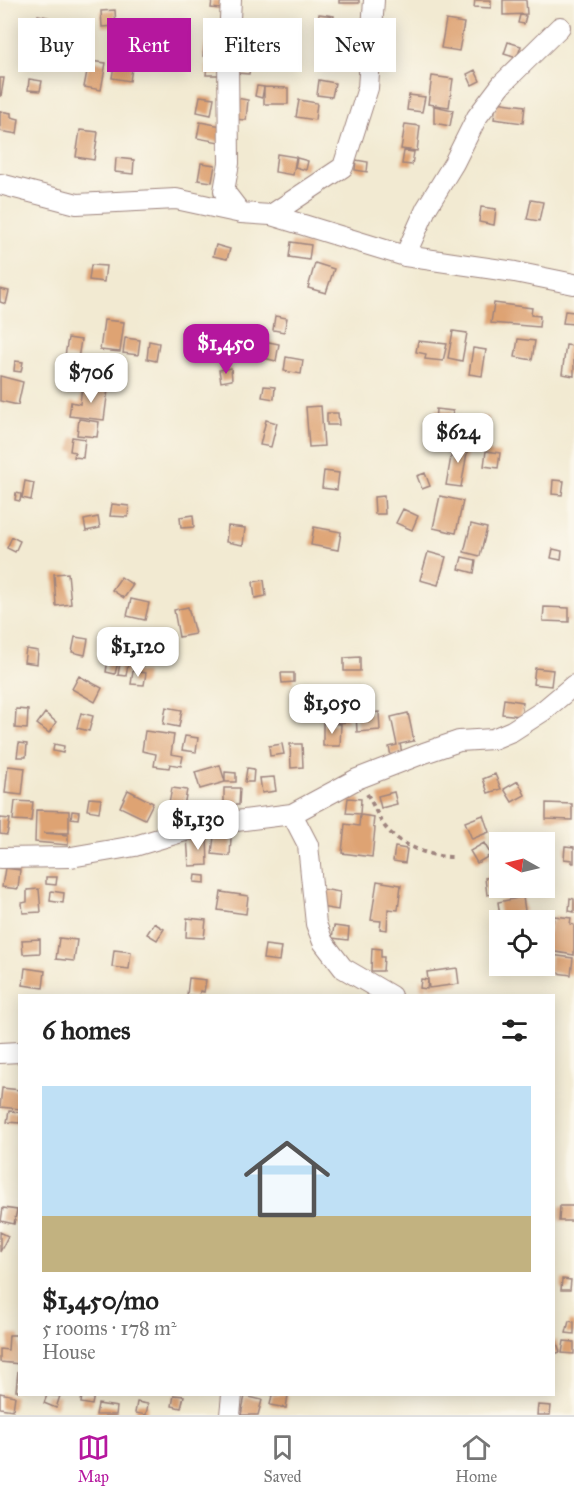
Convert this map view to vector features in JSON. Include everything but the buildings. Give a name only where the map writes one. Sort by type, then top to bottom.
[{"type":"street","points":[[231,0],[228,55],[229,163],[224,192],[241,213]]},
{"type":"street","points":[[271,215],[343,167],[369,88],[374,0]]},
{"type":"street","points":[[405,256],[426,209],[477,117],[502,84],[560,27]]},
{"type":"street","points":[[0,184],[77,204],[176,199],[241,213],[271,215],[405,256],[514,272],[574,284]]},
{"type":"street","points":[[0,858],[71,857],[135,846],[205,825],[292,814],[357,779],[459,741],[493,739],[512,731],[543,711],[574,685]]},
{"type":"street","points":[[292,814],[308,845],[316,924],[323,942],[343,968],[388,994]]},
{"type":"street","points":[[0,1053],[18,1052]]},
{"type":"street","points":[[230,1415],[232,1396]]},
{"type":"path","points":[[357,779],[386,829],[398,839],[440,857],[455,857]]}]
